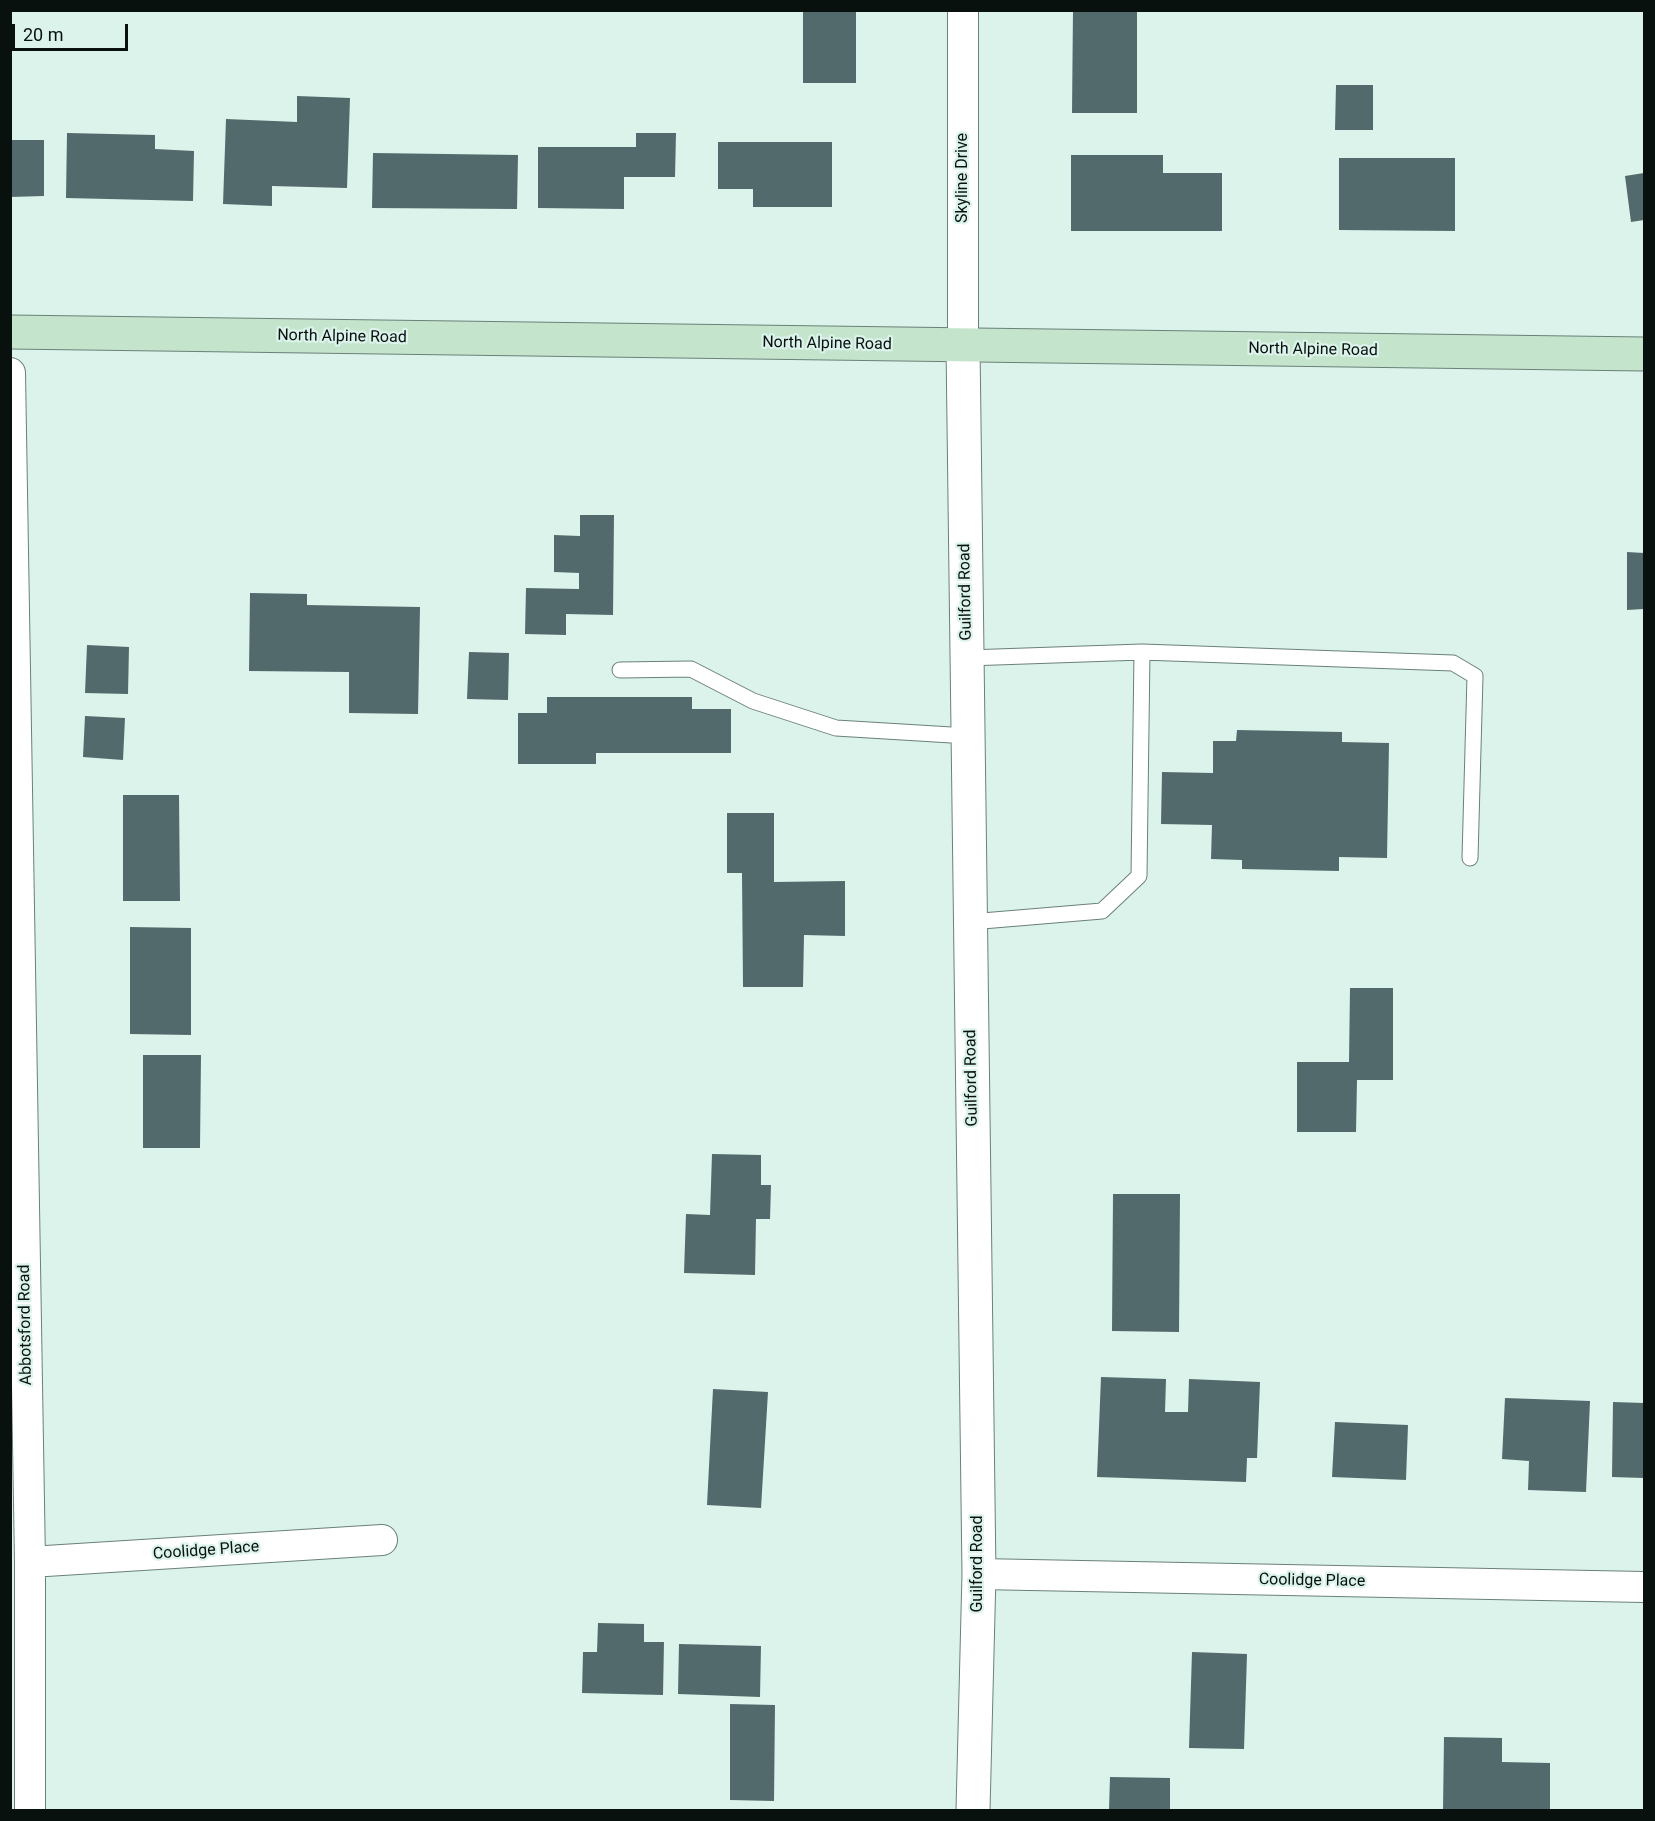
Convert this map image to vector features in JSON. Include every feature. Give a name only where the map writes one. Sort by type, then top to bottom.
[{"type":"main road","name":"North Alpine Road","points":[[10,332],[1644,354]]},
{"type":"street","name":"Skyline Drive","points":[[963,10],[963,346]]},
{"type":"street","name":"Guilford Road","points":[[963,346],[979,1574],[973,1810]]},
{"type":"street","name":"Abbotsford Road","points":[[10,373],[30,1562],[30,1810]]},
{"type":"street","name":"Coolidge Place","points":[[30,1562],[382,1540]]},
{"type":"street","name":"Coolidge Place","points":[[979,1574],[1644,1587]]},
{"type":"lane","points":[[967,658],[1142,652],[1453,663],[1475,676],[1470,858]]},
{"type":"lane","points":[[970,922],[1102,911],[1139,876],[1142,652]]},
{"type":"lane","points":[[620,670],[691,669],[753,701],[836,728],[968,736]]},
{"type":"building","points":[[803,10],[856,10],[856,83],[803,83]]},
{"type":"building","points":[[1073,10],[1137,10],[1137,113],[1072,113]]},
{"type":"building","points":[[1336,85],[1373,85],[1373,130],[1335,130]]},
{"type":"building","points":[[297,96],[350,98],[347,188],[272,186],[272,206],[223,204],[226,119],[297,122]]},
{"type":"building","points":[[67,133],[155,135],[155,149],[194,151],[193,201],[66,198]]},
{"type":"building","points":[[636,133],[676,133],[675,177],[624,177],[624,209],[538,208],[538,147],[636,147]]},
{"type":"building","points":[[10,140],[44,140],[44,196],[10,197]]},
{"type":"building","points":[[718,142],[832,142],[832,207],[753,207],[753,189],[718,189]]},
{"type":"building","points":[[373,153],[518,155],[517,209],[372,208]]},
{"type":"building","points":[[1071,155],[1163,155],[1163,173],[1222,173],[1222,231],[1071,231]]},
{"type":"building","points":[[1339,158],[1455,158],[1455,231],[1339,230]]},
{"type":"building","points":[[1644,173],[1644,220],[1631,222],[1625,176]]},
{"type":"building","points":[[580,515],[614,515],[613,615],[566,614],[566,635],[525,634],[526,588],[579,589],[579,573],[554,572],[554,535],[580,536]]},
{"type":"building","points":[[1627,552],[1644,553],[1644,609],[1627,610]]},
{"type":"building","points":[[250,593],[307,594],[307,605],[420,607],[418,714],[349,713],[349,672],[249,671]]},
{"type":"building","points":[[87,645],[129,647],[128,694],[85,693]]},
{"type":"building","points":[[469,652],[509,653],[508,700],[467,699]]},
{"type":"building","points":[[547,697],[692,697],[692,709],[731,709],[731,753],[596,753],[596,764],[518,764],[518,713],[547,713]]},
{"type":"building","points":[[85,716],[125,718],[123,760],[83,757]]},
{"type":"building","points":[[1237,730],[1342,732],[1342,742],[1389,743],[1387,858],[1339,857],[1339,871],[1242,869],[1242,860],[1211,859],[1212,825],[1161,824],[1162,772],[1213,773],[1213,741],[1236,741]]},
{"type":"building","points":[[123,795],[179,795],[180,901],[123,901]]},
{"type":"building","points":[[727,813],[774,813],[774,882],[845,881],[845,936],[804,935],[803,987],[743,987],[742,873],[727,873]]},
{"type":"building","points":[[130,927],[191,928],[191,1035],[130,1034]]},
{"type":"building","points":[[1350,988],[1393,988],[1393,1080],[1357,1080],[1356,1132],[1297,1132],[1297,1062],[1349,1062]]},
{"type":"building","points":[[143,1055],[201,1055],[200,1148],[143,1148]]},
{"type":"building","points":[[712,1154],[761,1155],[761,1185],[771,1185],[770,1219],[756,1219],[755,1275],[684,1273],[686,1214],[710,1215]]},
{"type":"building","points":[[1113,1194],[1180,1194],[1179,1332],[1112,1331]]},
{"type":"building","points":[[1101,1377],[1166,1379],[1165,1412],[1188,1412],[1189,1379],[1260,1382],[1257,1458],[1247,1458],[1246,1482],[1097,1477]]},
{"type":"building","points":[[713,1389],[768,1392],[761,1508],[707,1505]]},
{"type":"building","points":[[1505,1398],[1590,1401],[1586,1492],[1528,1490],[1529,1461],[1502,1459]]},
{"type":"building","points":[[1613,1402],[1644,1403],[1644,1478],[1612,1477]]},
{"type":"building","points":[[1335,1422],[1408,1425],[1406,1480],[1332,1477]]},
{"type":"building","points":[[598,1623],[644,1624],[644,1642],[664,1642],[663,1695],[582,1693],[583,1652],[597,1652]]},
{"type":"building","points":[[679,1644],[761,1646],[760,1697],[678,1694]]},
{"type":"building","points":[[1192,1652],[1247,1654],[1244,1749],[1189,1748]]},
{"type":"building","points":[[730,1704],[775,1705],[774,1801],[730,1800]]},
{"type":"building","points":[[1444,1737],[1502,1738],[1502,1762],[1550,1763],[1550,1810],[1443,1810]]},
{"type":"building","points":[[1110,1777],[1170,1778],[1170,1810],[1109,1810]]}]
